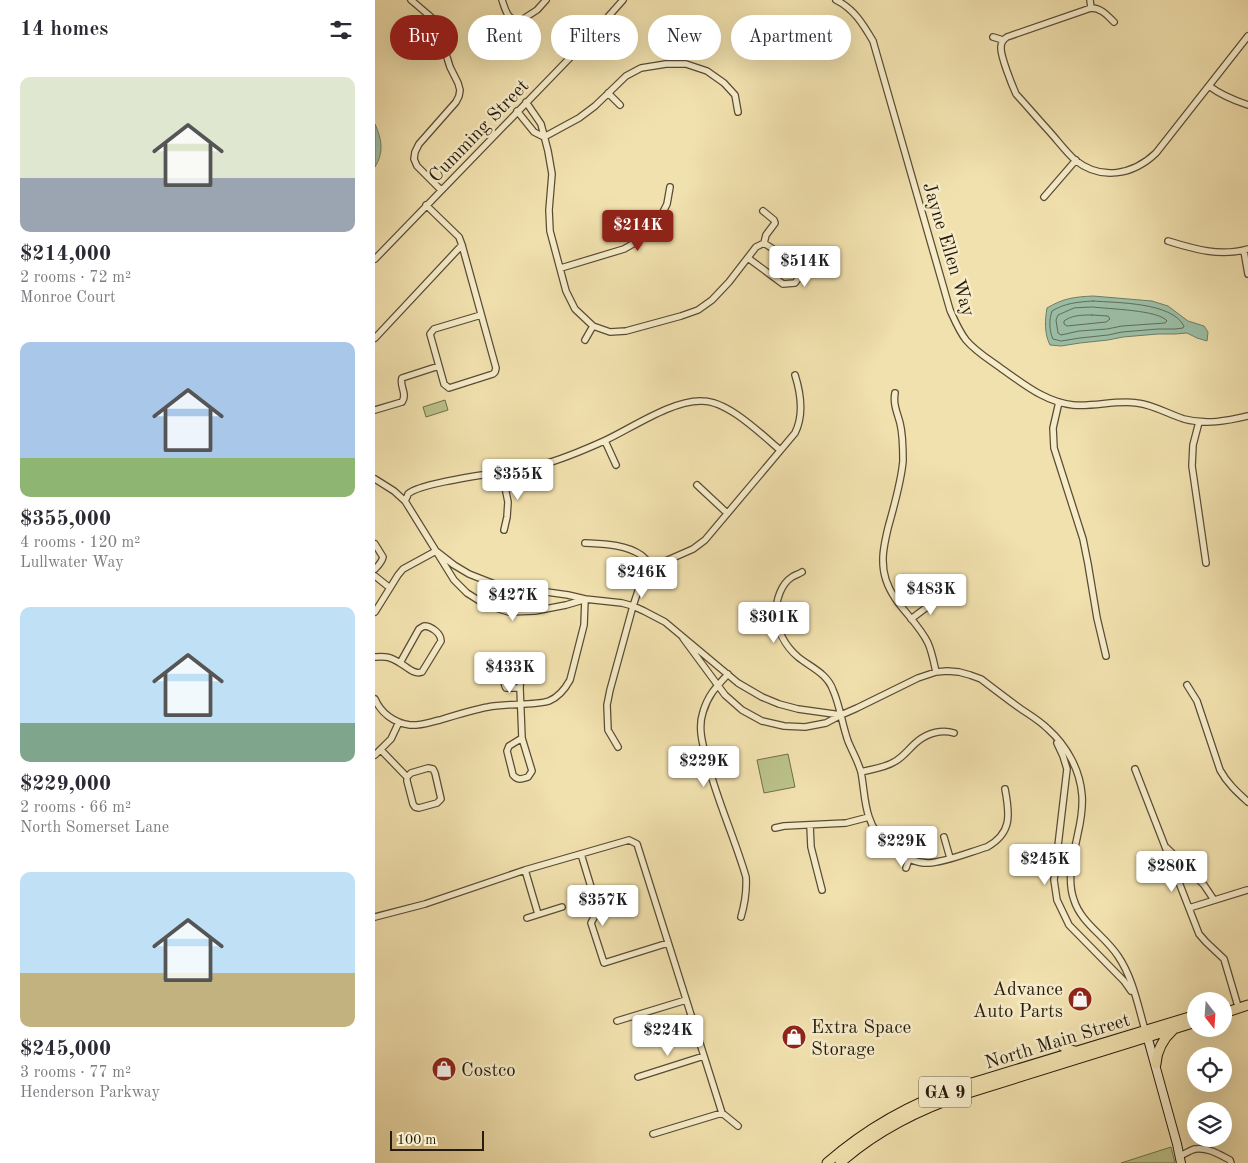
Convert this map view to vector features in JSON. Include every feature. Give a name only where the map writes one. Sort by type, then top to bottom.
[{"type":"main road","points":[[1233,1005],[1248,1000]]},
{"type":"main road","points":[[1233,1010],[1248,1005]]},
{"type":"main road","name":"North Main Street","points":[[840,1163],[890,1127],[932,1106],[1187,1019]]},
{"type":"main road","name":"North Main Street","points":[[827,1163],[877,1125],[921,1102],[962,1086],[1078,1051],[1187,1025]]},
{"type":"main road","points":[[1156,1064],[1161,1045],[1173,1029]]},
{"type":"main road","points":[[1061,1045],[1067,1049],[1078,1051]]},
{"type":"street","points":[[411,0],[431,17],[437,25],[450,67],[460,90],[456,102],[419,144],[415,152],[414,159],[417,166],[441,190]]},
{"type":"street","points":[[502,0],[507,15],[513,20],[520,21],[537,10],[546,0]]},
{"type":"street","name":"Cumming Street","points":[[375,259],[591,36],[623,0]]},
{"type":"street","name":"Jayne Ellen Way","points":[[836,0],[849,8],[857,16],[873,41],[948,301],[957,326],[967,341],[980,353],[1035,392],[1059,402],[1084,406],[1117,402],[1138,403],[1158,408],[1184,419],[1199,422],[1214,423],[1248,416]]},
{"type":"street","points":[[1090,0],[1091,8]]},
{"type":"street","points":[[1114,22],[1101,10],[1091,8],[1007,37],[1003,40],[1001,46],[1010,81],[1016,94],[1075,160],[1091,169],[1107,173],[1124,172],[1148,161],[1248,36]]},
{"type":"street","points":[[993,37],[1003,40]]},
{"type":"street","points":[[544,137],[579,118],[595,106],[626,76],[641,68],[666,64],[686,64],[707,72],[724,83],[735,94],[738,112]]},
{"type":"street","points":[[1209,86],[1234,101],[1248,105]]},
{"type":"street","points":[[608,92],[620,105]]},
{"type":"street","points":[[526,102],[541,124],[548,150],[552,174],[549,210],[550,231],[566,291],[575,309],[593,326],[610,332],[626,331],[698,310],[712,300],[729,282],[756,247],[764,243],[766,236],[775,223],[763,211]]},
{"type":"street","points":[[517,111],[535,132],[544,137]]},
{"type":"street","points":[[1044,197],[1075,160]]},
{"type":"street","points":[[561,268],[624,249],[638,240],[661,216],[667,204],[670,187]]},
{"type":"street","points":[[426,205],[459,237],[496,368],[493,374],[449,388],[444,384],[430,337],[432,331],[481,315]]},
{"type":"street","points":[[1167,241],[1210,252],[1246,250],[1248,274]]},
{"type":"street","points":[[747,258],[783,284],[795,283],[800,276],[797,266],[764,243]]},
{"type":"street","points":[[375,338],[462,244]]},
{"type":"street","points":[[585,340],[593,326]]},
{"type":"street","points":[[375,410],[402,402],[405,396],[401,383],[402,378],[439,366]]},
{"type":"street","points":[[618,747],[608,730],[607,705],[639,588],[652,567],[693,549],[705,540],[795,433],[799,423],[799,388],[795,375]]},
{"type":"street","points":[[895,393],[894,404],[900,423],[903,460],[884,548],[883,565],[890,591],[928,643],[936,672]]},
{"type":"street","points":[[405,501],[408,494],[425,487],[554,461],[605,441],[681,403],[691,401],[709,401],[726,408],[748,423],[780,450]]},
{"type":"street","points":[[1059,402],[1053,428],[1054,448],[1083,539],[1097,618],[1106,656]]},
{"type":"street","points":[[1199,422],[1193,445],[1192,466],[1206,563]]},
{"type":"street","points":[[605,441],[616,465]]},
{"type":"street","points":[[502,472],[508,502],[504,530]]},
{"type":"street","points":[[377,481],[394,490],[405,501],[454,580],[467,593],[486,606],[509,612],[535,611],[585,599]]},
{"type":"street","points":[[697,485],[727,512]]},
{"type":"street","points":[[585,543],[608,544],[621,547],[641,556],[652,567]]},
{"type":"street","points":[[375,544],[383,556],[375,569]]},
{"type":"street","points":[[375,612],[403,570],[436,551]]},
{"type":"street","points":[[436,551],[469,574],[497,585],[633,606],[665,622],[728,674],[762,697],[798,709],[841,715]]},
{"type":"street","points":[[802,572],[792,577],[782,587],[776,613],[778,624],[782,637],[789,648],[798,657],[815,668],[833,688],[848,741],[861,772],[869,817],[873,827],[880,836],[898,853],[918,862],[928,863],[987,847],[995,843],[1006,828],[1009,808],[1005,790]]},
{"type":"street","points":[[375,576],[390,588]]},
{"type":"street","points":[[911,619],[939,598]]},
{"type":"street","points":[[375,699],[387,715],[399,722],[421,725],[486,707],[546,702],[553,699],[561,693],[569,680],[584,624],[585,599]]},
{"type":"street","points":[[375,657],[385,656],[391,658],[419,674],[441,641],[440,634],[427,626],[421,627],[400,663]]},
{"type":"street","points":[[683,638],[725,695],[742,710],[762,721],[784,726],[805,727],[826,723],[918,678],[936,672],[947,671],[959,672],[981,679],[1047,728],[1065,749],[1074,764],[1082,794],[1081,817],[1071,875],[1073,899],[1082,917],[1119,957],[1128,975],[1156,1064],[1181,1159],[1196,1149],[1214,1152],[1230,1160],[1231,1163]]},
{"type":"street","points":[[520,688],[507,688],[505,686],[504,663],[515,662],[521,670],[522,738],[532,771],[528,777],[519,780],[513,776],[507,751],[509,746],[522,738]]},
{"type":"street","points":[[728,674],[710,695],[702,713],[700,727],[711,776],[746,877],[746,903],[741,917]]},
{"type":"street","points":[[1187,685],[1197,700],[1225,780],[1248,802]]},
{"type":"street","points":[[375,755],[391,739],[399,722]]},
{"type":"street","points":[[861,772],[887,766],[895,762],[918,741],[929,734],[943,731],[954,733]]},
{"type":"street","points":[[1055,736],[1067,769],[1054,880],[1057,900],[1069,925],[1124,981],[1136,998]]},
{"type":"street","points":[[381,750],[407,777],[415,807],[422,808],[441,801],[433,769],[428,768],[411,773],[407,777]]},
{"type":"street","points":[[1135,769],[1199,934],[1224,958],[1237,1004]]},
{"type":"street","points":[[775,828],[810,824],[846,823],[869,817]]},
{"type":"street","points":[[810,824],[811,847],[822,890]]},
{"type":"street","points":[[944,837],[950,858]]},
{"type":"street","points":[[375,916],[425,904],[525,870],[629,840],[637,844],[722,1113],[738,1126]]},
{"type":"street","points":[[1164,845],[1204,885],[1215,900]]},
{"type":"street","points":[[581,854],[598,910],[591,923],[604,962],[668,943]]},
{"type":"street","points":[[906,868],[909,859]]},
{"type":"street","points":[[525,870],[538,914]]},
{"type":"street","points":[[1189,908],[1247,890]]},
{"type":"street","points":[[527,918],[562,907]]},
{"type":"street","points":[[617,1021],[686,1000]]},
{"type":"street","points":[[638,1077],[704,1056]]},
{"type":"street","points":[[653,1134],[722,1113]]},
{"type":"shaded area","points":[[445,400],[448,410],[426,417],[423,407]]},
{"type":"shaded area","points":[[788,754],[795,787],[764,793],[757,760]]},
{"type":"shaded area","points":[[1171,1147],[1175,1163],[1121,1163]]},
{"type":"water","points":[[375,124],[379,135],[381,151],[375,167]]},
{"type":"water","points":[[1093,296],[1152,301],[1168,306],[1188,321],[1204,326],[1208,332],[1207,341],[1187,333],[1123,337],[1061,346],[1050,345],[1046,326],[1047,308],[1069,299]]},
{"type":"place","name":"Advance Auto Parts","points":[[1080,999]]},
{"type":"place","name":"Extra Space Storage","points":[[794,1037]]},
{"type":"place","name":"Costco","points":[[444,1069]]}]
